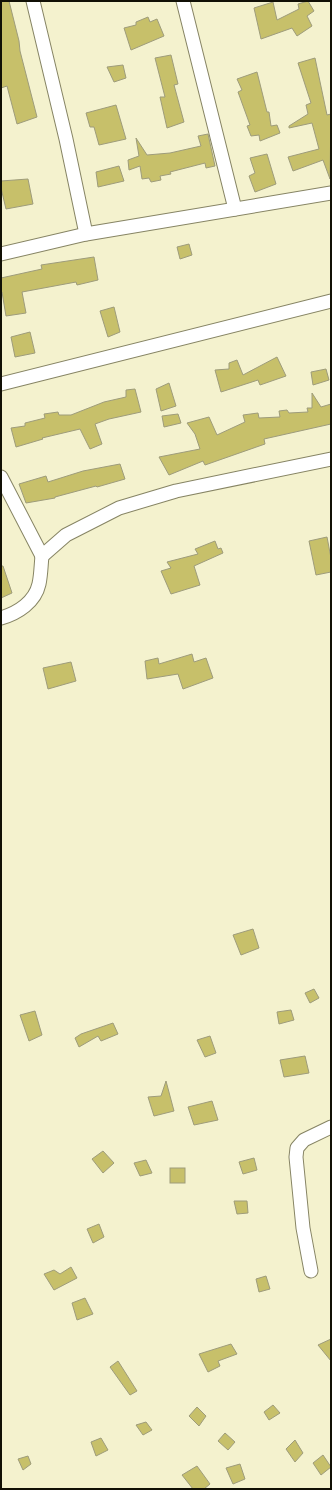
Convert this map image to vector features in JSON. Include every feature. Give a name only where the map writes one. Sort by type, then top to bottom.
[{"type":"street","points":[[33,1],[66,139],[86,234]]},
{"type":"street","points":[[183,1],[235,209]]},
{"type":"street","points":[[1,254],[86,234],[331,193]]},
{"type":"street","points":[[1,384],[331,301]]},
{"type":"street","points":[[42,556],[66,536],[119,508],[176,491],[331,459]]},
{"type":"street","points":[[1,477],[42,556],[39,585],[32,600],[15,614],[1,618]]},
{"type":"street","points":[[311,1271],[303,1228],[296,1157],[297,1148],[304,1140],[331,1127]]},
{"type":"building","points":[[1,1],[9,1],[37,117],[17,124],[7,86],[1,88]]},
{"type":"building","points":[[308,1],[314,11],[307,16],[312,26],[297,36],[292,28],[261,39],[254,8],[273,2],[277,20],[299,9],[298,4]]},
{"type":"building","points":[[148,17],[150,22],[157,19],[164,36],[131,50],[124,28],[136,25],[136,22]]},
{"type":"building","points":[[171,55],[178,84],[174,85],[184,122],[167,128],[160,97],[165,97],[155,58]]},
{"type":"building","points":[[315,58],[327,115],[331,114],[330,179],[323,160],[293,171],[288,157],[319,149],[312,123],[289,128],[289,126],[308,114],[306,105],[311,103],[298,63]]},
{"type":"building","points":[[123,65],[126,78],[114,82],[107,67]]},
{"type":"building","points":[[257,72],[267,112],[269,112],[271,126],[277,125],[280,133],[260,141],[259,135],[251,136],[247,126],[250,125],[238,92],[242,90],[237,79]]},
{"type":"building","points":[[116,105],[126,139],[99,145],[94,127],[90,127],[86,113]]},
{"type":"building","points":[[208,134],[215,166],[206,168],[205,163],[170,172],[171,174],[160,176],[161,180],[151,182],[149,178],[142,179],[140,166],[129,170],[128,160],[139,156],[136,138],[147,155],[170,153],[201,146],[198,136]]},
{"type":"building","points":[[267,154],[276,184],[255,192],[249,176],[255,173],[250,158]]},
{"type":"building","points":[[119,166],[124,181],[98,187],[96,172]]},
{"type":"building","points":[[28,179],[33,204],[6,209],[1,188],[1,181]]},
{"type":"building","points":[[189,244],[192,255],[180,259],[177,247]]},
{"type":"building","points":[[94,257],[98,280],[77,285],[76,282],[22,292],[26,313],[6,316],[2,292],[1,293],[1,278],[42,269],[41,265]]},
{"type":"building","points":[[114,307],[120,332],[108,337],[100,311]]},
{"type":"building","points":[[30,332],[35,353],[15,357],[11,337]]},
{"type":"building","points":[[277,357],[286,376],[260,385],[258,380],[221,392],[215,370],[229,369],[229,363],[237,360],[243,375]]},
{"type":"building","points":[[326,369],[329,380],[313,385],[311,372]]},
{"type":"building","points":[[169,383],[176,406],[161,411],[156,389]]},
{"type":"building","points":[[135,389],[141,412],[109,419],[95,424],[102,444],[90,449],[80,429],[42,438],[43,439],[16,447],[11,428],[25,426],[25,423],[45,418],[44,414],[58,412],[59,415],[71,415],[104,402],[126,397],[126,390]]},
{"type":"building","points":[[312,393],[321,407],[331,404],[331,424],[264,439],[265,444],[205,465],[203,461],[169,475],[159,457],[200,449],[195,434],[187,423],[209,417],[217,435],[245,422],[243,415],[258,413],[259,418],[280,417],[279,411],[287,410],[289,413],[308,412],[307,408],[312,408]]},
{"type":"building","points":[[178,414],[181,423],[164,427],[162,416]]},
{"type":"building","points":[[120,464],[125,479],[55,498],[26,503],[19,484],[46,476],[48,482],[83,471]]},
{"type":"building","points":[[327,537],[331,558],[331,572],[316,575],[309,541]]},
{"type":"building","points":[[215,541],[218,549],[221,548],[223,553],[194,566],[200,585],[171,594],[161,571],[171,568],[167,562],[198,554],[195,549]]},
{"type":"building","points":[[1,566],[3,566],[12,593],[1,598]]},
{"type":"building","points":[[192,654],[194,662],[206,658],[213,678],[183,689],[178,674],[147,679],[145,661],[158,658],[159,664]]},
{"type":"building","points":[[71,662],[76,681],[48,689],[43,668]]},
{"type":"building","points":[[253,929],[259,948],[241,955],[233,935]]},
{"type":"building","points":[[314,989],[319,998],[310,1003],[305,993]]},
{"type":"building","points":[[291,1010],[294,1020],[279,1024],[277,1012]]},
{"type":"building","points":[[35,1011],[42,1035],[29,1041],[20,1015]]},
{"type":"building","points":[[113,1023],[118,1034],[101,1041],[98,1036],[79,1047],[75,1038],[81,1034]]},
{"type":"building","points":[[210,1036],[216,1053],[205,1057],[197,1040]]},
{"type":"building","points":[[305,1056],[309,1073],[284,1077],[280,1060]]},
{"type":"building","points":[[166,1081],[174,1111],[154,1116],[148,1097],[161,1096]]},
{"type":"building","points":[[212,1101],[218,1120],[194,1125],[188,1107]]},
{"type":"building","points":[[103,1151],[114,1163],[103,1173],[92,1159]]},
{"type":"building","points":[[254,1158],[257,1170],[243,1174],[239,1162]]},
{"type":"building","points":[[146,1160],[152,1173],[140,1176],[134,1163]]},
{"type":"building","points":[[170,1168],[185,1168],[185,1183],[170,1183]]},
{"type":"building","points":[[234,1201],[247,1201],[248,1213],[237,1214]]},
{"type":"building","points":[[99,1224],[104,1237],[93,1243],[87,1229]]},
{"type":"building","points":[[71,1267],[77,1278],[54,1290],[44,1274],[54,1270],[60,1274]]},
{"type":"building","points":[[266,1276],[270,1289],[259,1292],[256,1279]]},
{"type":"building","points":[[85,1298],[93,1314],[77,1320],[72,1303]]},
{"type":"building","points":[[331,1339],[331,1361],[318,1345]]},
{"type":"building","points":[[231,1344],[237,1354],[218,1361],[220,1366],[208,1372],[199,1354]]},
{"type":"building","points":[[118,1361],[137,1391],[130,1395],[110,1367]]},
{"type":"building","points":[[273,1405],[280,1413],[269,1420],[264,1412]]},
{"type":"building","points":[[197,1407],[206,1416],[199,1426],[189,1416]]},
{"type":"building","points":[[146,1422],[152,1430],[143,1435],[136,1425]]},
{"type":"building","points":[[225,1433],[235,1442],[228,1450],[218,1441]]},
{"type":"building","points":[[101,1438],[108,1450],[96,1456],[91,1442]]},
{"type":"building","points":[[295,1440],[303,1453],[295,1462],[286,1449]]},
{"type":"building","points":[[323,1455],[331,1467],[321,1475],[313,1463]]},
{"type":"building","points":[[28,1456],[31,1464],[23,1470],[18,1459]]},
{"type":"building","points":[[240,1464],[245,1479],[233,1484],[226,1468]]},
{"type":"building","points":[[197,1466],[210,1484],[204,1489],[193,1489],[182,1475]]}]
